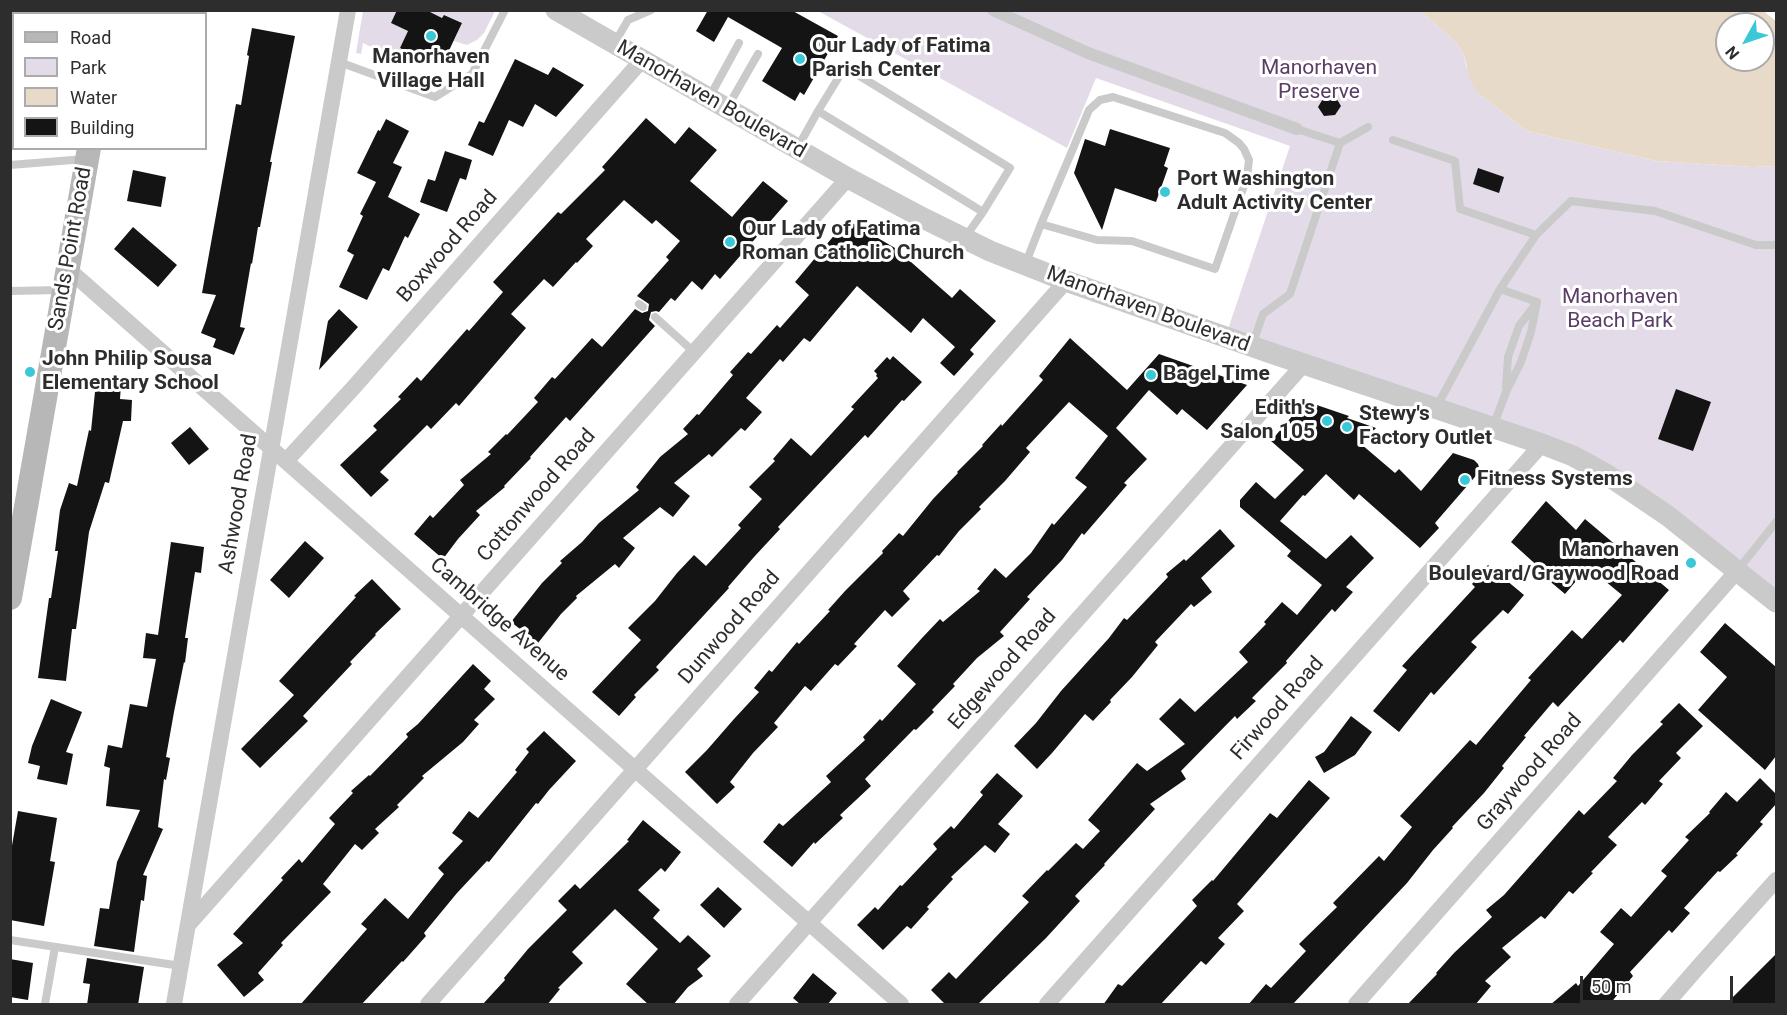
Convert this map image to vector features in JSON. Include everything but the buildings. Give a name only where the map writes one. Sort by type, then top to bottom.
[{"type":"main road","name":"Sands Point Road","points":[[10,598],[88,154]]},
{"type":"street","name":"Ashwood Road","points":[[174,1005],[348,10]]},
{"type":"street","points":[[993,10],[1088,53],[1297,129]]},
{"type":"street","name":"Manorhaven Boulevard","points":[[563,12],[717,104],[848,178],[964,239],[1024,266],[1303,365],[1574,456],[1606,474],[1668,516],[1776,602]]},
{"type":"street","name":"Boxwood Road","points":[[286,461],[642,60]]},
{"type":"street","name":"Cottonwood Road","points":[[188,925],[848,178]]},
{"type":"street","name":"Cambridge Avenue","points":[[66,279],[272,448],[901,1005]]},
{"type":"street","name":"Dunwood Road","points":[[428,1005],[1066,281]]},
{"type":"street","name":"Edgewood Road","points":[[737,1005],[1303,365]]},
{"type":"street","name":"Firwood Road","points":[[1047,1005],[1542,444]]},
{"type":"street","name":"Graywood Road","points":[[1356,1005],[1737,571]]},
{"type":"street","points":[[1666,1005],[1776,880]]},
{"type":"lane","points":[[339,62],[435,97],[472,74],[505,10]]},
{"type":"lane","points":[[614,44],[628,20],[651,10]]},
{"type":"lane","points":[[717,104],[739,43]]},
{"type":"lane","points":[[717,104],[758,54]]},
{"type":"lane","points":[[797,149],[845,67],[1010,168],[964,239]]},
{"type":"lane","points":[[1024,266],[1041,224],[1089,110],[1100,100],[1113,97],[1225,133],[1239,143],[1249,160],[1247,177],[1215,268],[1132,242],[1096,240],[1041,224]]},
{"type":"lane","points":[[818,111],[983,212]]},
{"type":"lane","points":[[1252,347],[1263,314],[1290,294],[1340,143],[1368,127]]},
{"type":"lane","points":[[1297,129],[1340,143]]},
{"type":"lane","points":[[1393,140],[1455,161],[1460,209],[1536,235]]},
{"type":"lane","points":[[10,165],[88,154]]},
{"type":"lane","points":[[1436,409],[1500,290],[1536,235],[1571,201],[1655,211],[1756,245],[1776,245]]},
{"type":"lane","points":[[10,291],[66,279]]},
{"type":"lane","points":[[1500,290],[1537,302]]},
{"type":"lane","points":[[1493,428],[1528,342],[1537,302]]},
{"type":"lane","points":[[1506,392],[1508,357],[1515,336],[1519,326],[1537,302]]},
{"type":"lane","points":[[655,318],[694,352]]},
{"type":"lane","points":[[1737,571],[1776,522]]},
{"type":"lane","points":[[10,940],[181,966]]},
{"type":"lane","points":[[45,1005],[55,947]]},
{"type":"green space","points":[[397,10],[391,23],[408,31],[400,48],[417,56],[405,64],[363,43],[361,54],[356,53],[363,11]]},
{"type":"green space","points":[[426,11],[495,11],[484,33],[467,45],[454,41],[462,23],[445,15],[443,18]]},
{"type":"green space","name":"Manorhaven Beach Park","points":[[818,11],[1420,11],[1456,42],[1464,55],[1466,66],[1479,94],[1527,131],[1657,161],[1753,167],[1776,166],[1776,602],[1606,474],[1225,338],[1290,146],[1096,78],[1067,148]]},
{"type":"water","points":[[1420,11],[1764,11],[1715,12],[1715,72],[1775,72],[1776,21],[1776,166],[1753,167],[1657,161],[1527,131],[1479,94],[1470,80],[1464,55],[1456,42]]},
{"type":"place","name":"Manorhaven Village Hall","points":[[431,36]]},
{"type":"place","name":"Our Lady of Fatima Parish Center","points":[[800,59]]},
{"type":"place","name":"Port Washington Adult Activity Center","points":[[1165,192]]},
{"type":"place","name":"Our Lady of Fatima Roman Catholic Church","points":[[730,242]]},
{"type":"place","name":"John Philip Sousa Elementary School","points":[[30,372]]},
{"type":"place","name":"Bagel Time","points":[[1151,375]]},
{"type":"place","name":"Edith's Salon 105","points":[[1327,421]]},
{"type":"place","name":"Stewy's Factory Outlet","points":[[1347,427]]},
{"type":"place","name":"Fitness Systems","points":[[1465,480]]},
{"type":"place","name":"Manorhaven Boulevard/Graywood Road","points":[[1691,563]]},
{"type":"park label","name":"Manorhaven Preserve","points":[[1319,81]]}]
